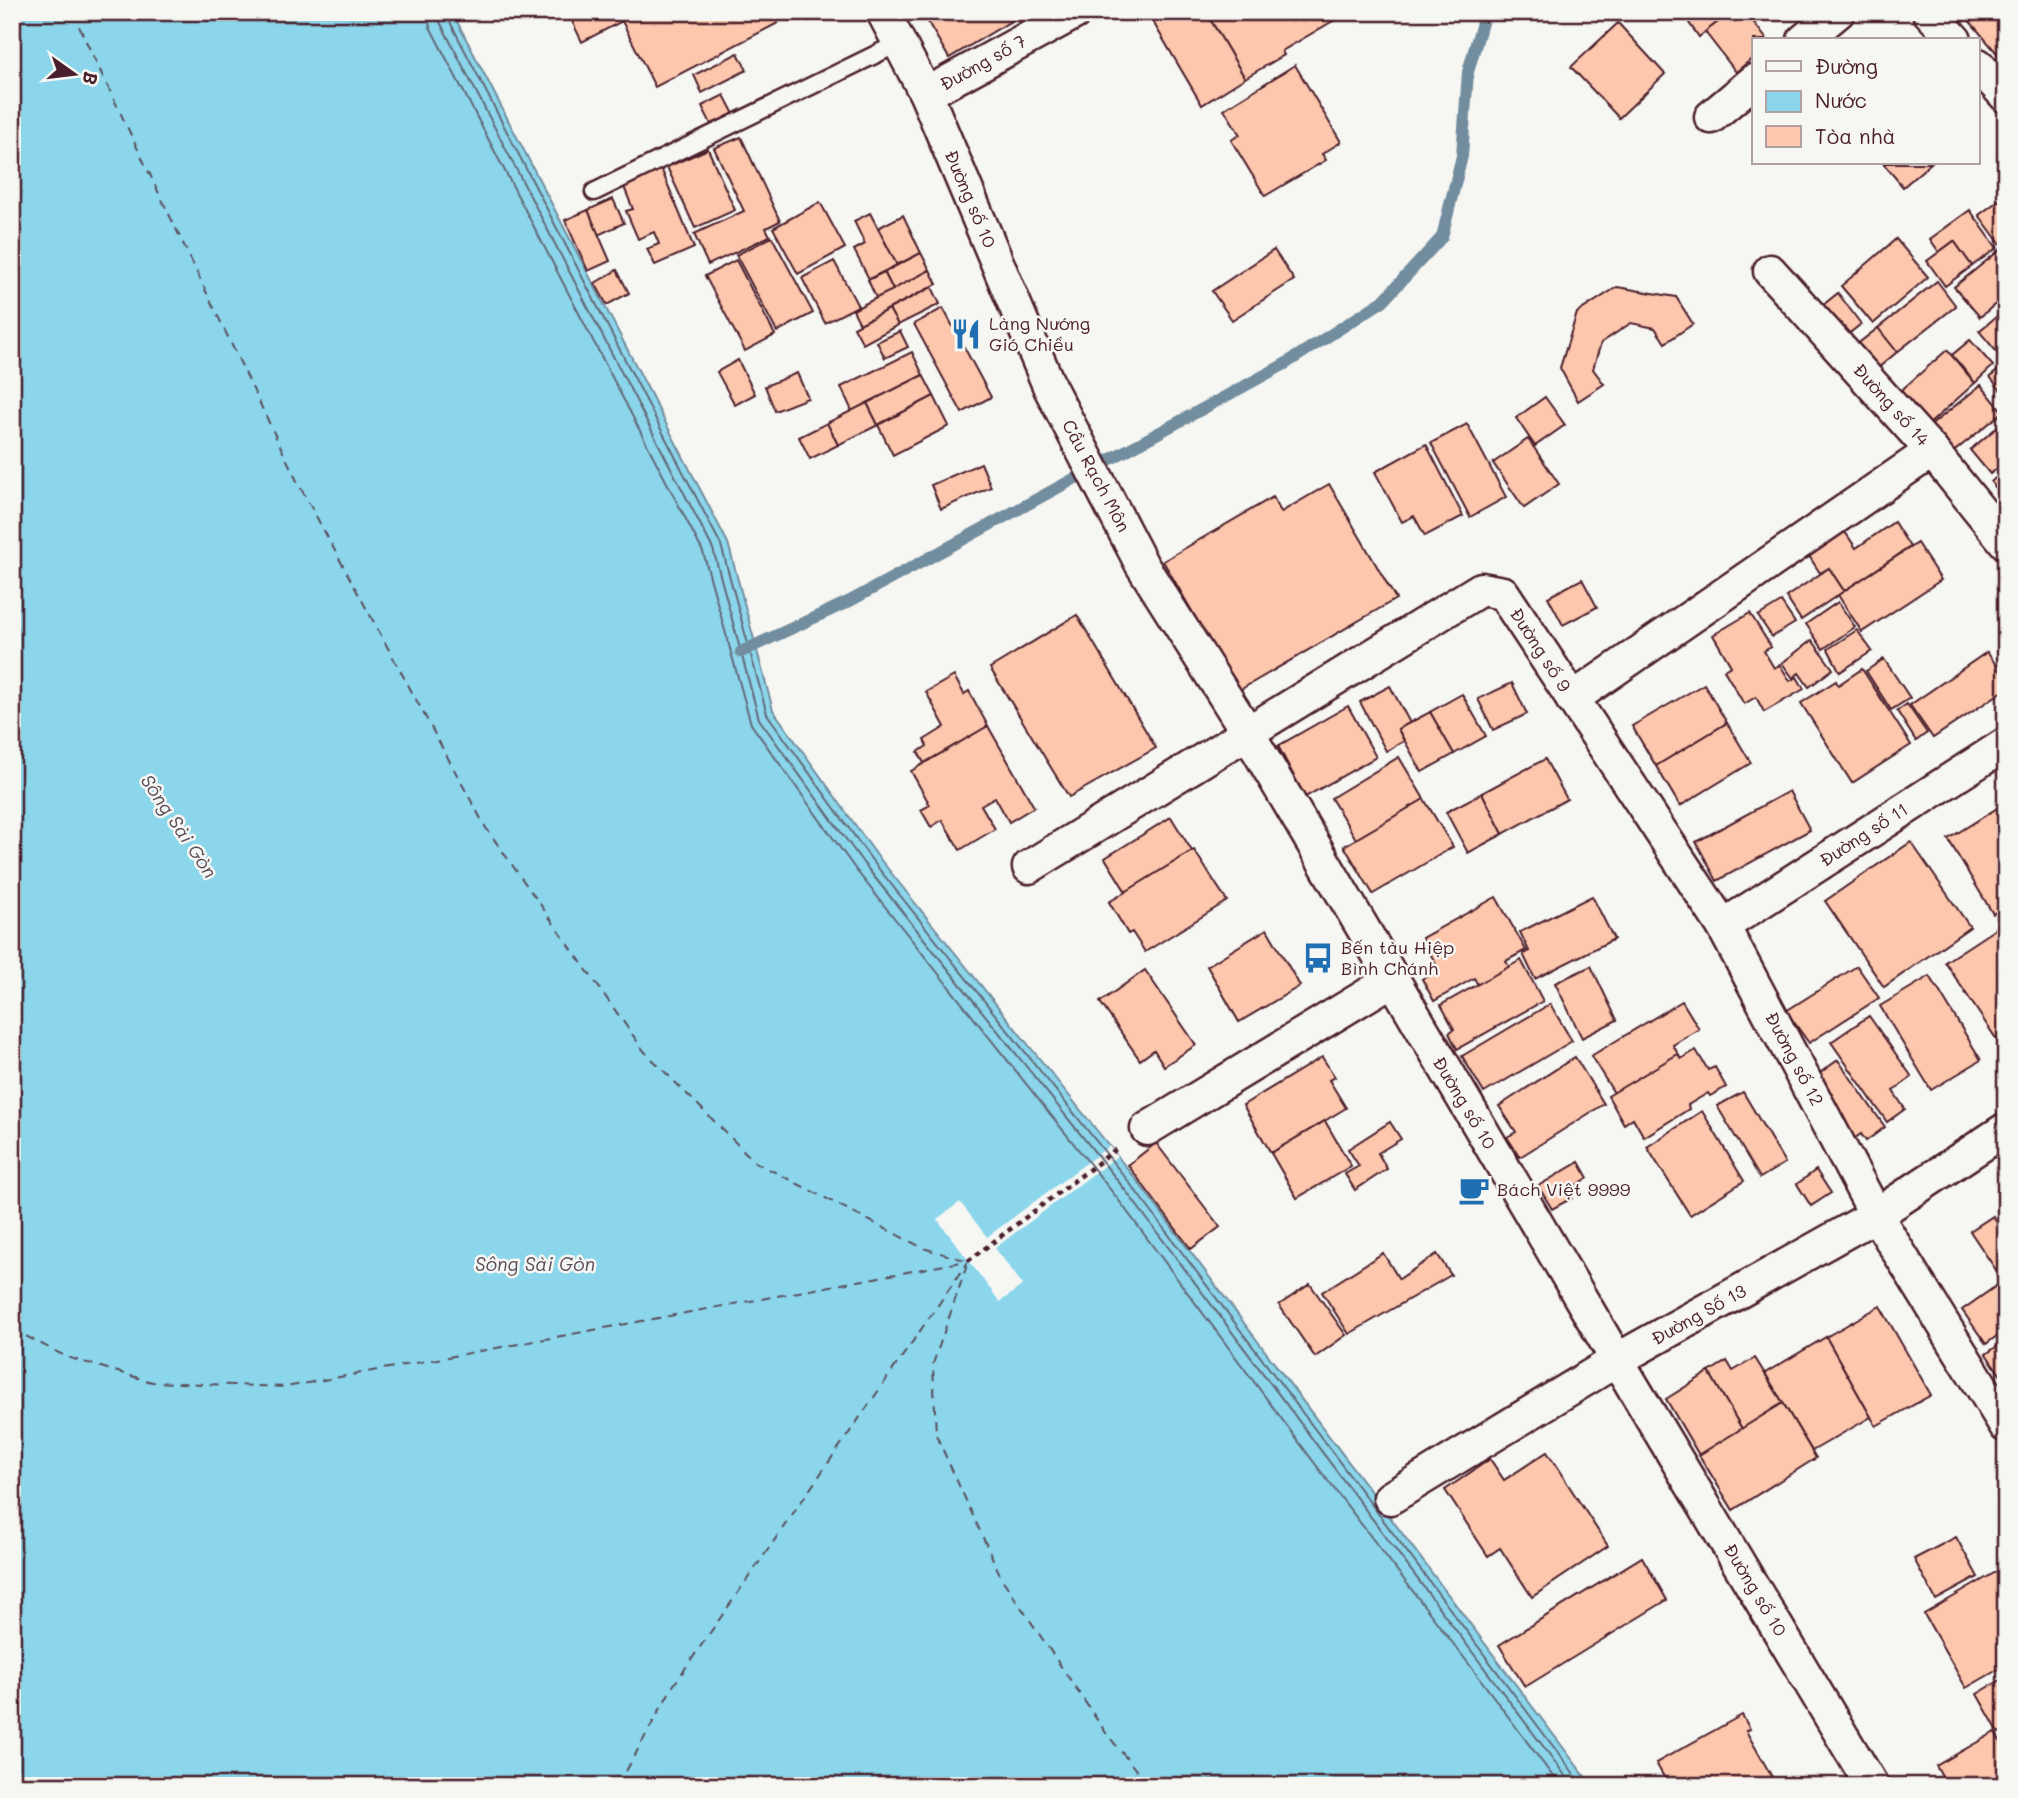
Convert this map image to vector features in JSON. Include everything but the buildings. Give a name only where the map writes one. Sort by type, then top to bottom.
[{"type":"street","name":"Đường số 10","points":[[883,12],[926,94],[1050,388]]},
{"type":"street","name":"Đường số 7","points":[[926,94],[1076,12]]},
{"type":"street","points":[[1806,38],[1838,12]]},
{"type":"street","points":[[1929,12],[1953,38]]},
{"type":"street","points":[[1980,67],[2006,96]]},
{"type":"street","points":[[1711,117],[1752,84]]},
{"type":"street","name":"Đường số 14","points":[[1770,271],[1932,451],[2006,543]]},
{"type":"street","name":"Cầu Rạch Môn","points":[[1050,388],[1142,565]]},
{"type":"street","name":"Đường số 9","points":[[1028,867],[1481,589],[1503,593],[1572,699],[1932,451]]},
{"type":"street","name":"Đường số 10","points":[[1142,565],[1248,733],[1617,1360],[1872,1786]]},
{"type":"street","name":"Đường số 12","points":[[1572,699],[1723,926],[1876,1215],[2006,1426]]},
{"type":"street","name":"Đường số 11","points":[[1723,926],[2006,744]]},
{"type":"street","points":[[1146,1129],[1392,980]]},
{"type":"street","name":"Đường Số 13","points":[[1390,1498],[1617,1360],[1876,1215],[2006,1129]]},
{"type":"lane","points":[[594,192],[899,43]]},
{"type":"path","points":[[968,1261],[1146,1129]]},
{"type":"water","name":"Sông Sài Gòn","points":[[12,12],[452,12],[728,543],[773,710],[876,854],[1138,1182],[1592,1786],[12,1786]]},
{"type":"pier","points":[[1109,1146],[1117,1156],[995,1248],[1023,1285],[1000,1302],[937,1219],[960,1202],[987,1237]]},
{"type":"waterway","points":[[741,652],[850,601],[1285,364],[1383,301],[1442,237],[1462,156],[1468,72],[1485,12]]},
{"type":"ferry route","points":[[72,12],[298,483],[486,828],[644,1051],[755,1162],[923,1248],[968,1261]]},
{"type":"ferry route","points":[[12,1329],[67,1357],[152,1382],[286,1387],[966,1261]]},
{"type":"ferry route","points":[[621,1786],[625,1773],[673,1686],[968,1262]]},
{"type":"ferry route","points":[[967,1265],[933,1364],[936,1435],[1002,1579],[1106,1733],[1149,1786]]},
{"type":"place","name":"Làng Nướng Gió Chiều","points":[[966,334]]},
{"type":"place","name":"Bến tàu Hiệp Bình Chánh","points":[[1318,958]]},
{"type":"place","name":"Bách Việt 9999","points":[[1474,1190]]}]
